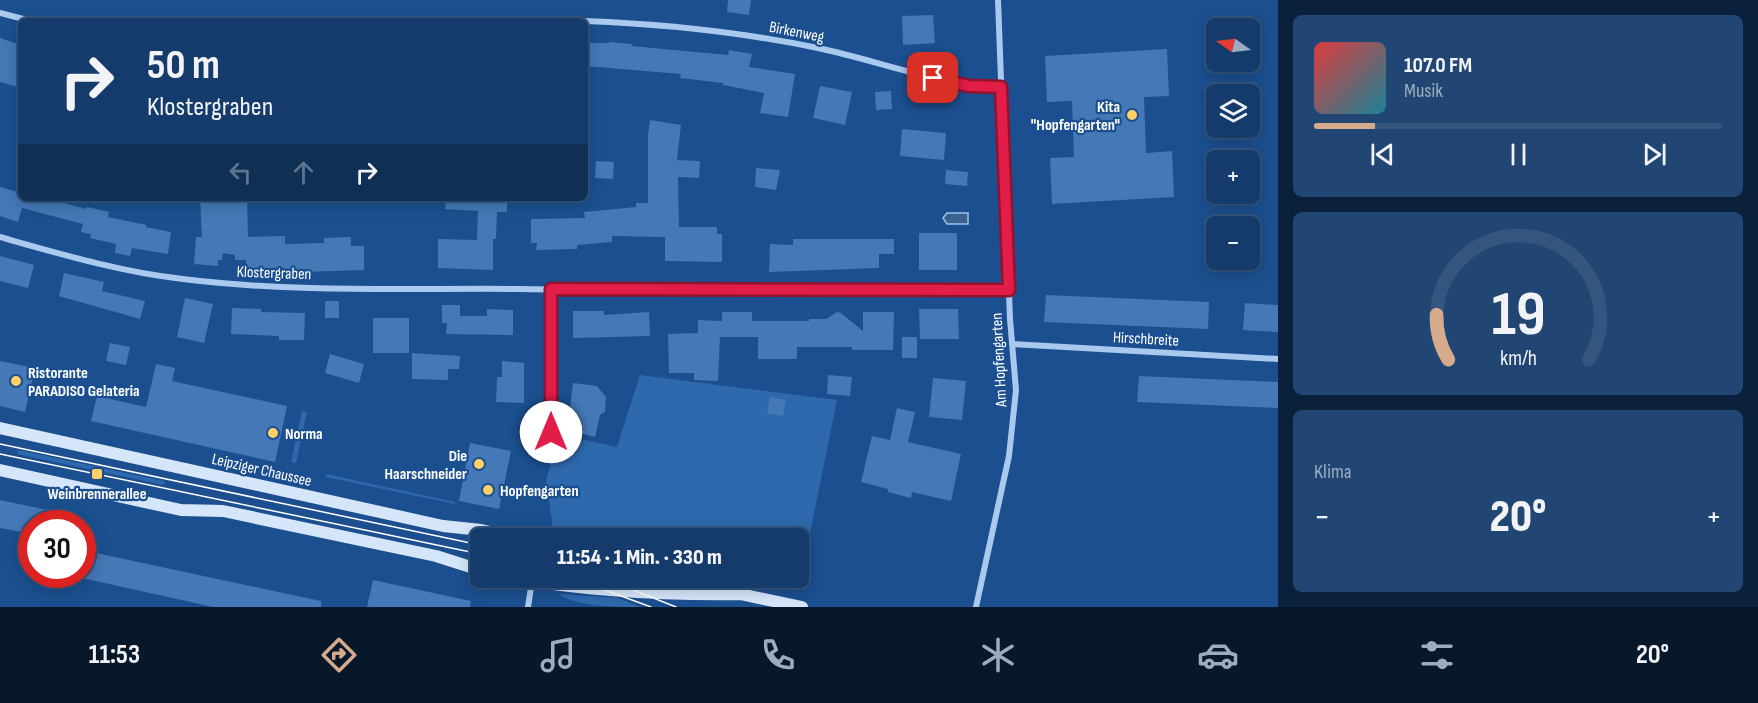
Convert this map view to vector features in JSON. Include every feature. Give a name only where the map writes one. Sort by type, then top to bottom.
[{"type":"main road","name":"Leipziger Chaussee","points":[[0,428],[443,526],[470,529]]},
{"type":"main road","points":[[0,470],[181,510],[223,511],[436,556],[470,567]]},
{"type":"main road","points":[[573,588],[685,595],[740,594]]},
{"type":"main road","points":[[721,588],[802,607]]},
{"type":"street","name":"Am Hopfengarten","points":[[976,607],[1012,436],[1016,390],[1009,290],[998,0]]},
{"type":"street","points":[[0,13],[19,18]]},
{"type":"street","name":"Birkenweg","points":[[588,21],[736,33],[819,48],[950,83],[1001,87]]},
{"type":"street","name":"Klostergraben","points":[[0,237],[106,265],[186,280],[296,287],[1009,290]]},
{"type":"street","points":[[551,289],[551,432]]},
{"type":"street","name":"Hirschbreite","points":[[1012,344],[1278,359]]},
{"type":"street","points":[[528,607],[531,588]]},
{"type":"shaded area","points":[[947,213],[968,213],[968,224],[947,224],[943,218]]},
{"type":"shaded area","points":[[640,375],[837,400],[809,538],[809,528],[553,528],[546,480],[559,434],[617,447]]},
{"type":"shaded area","points":[[302,411],[307,412],[296,463],[291,462]]},
{"type":"shaded area","points":[[18,450],[164,481],[164,485],[17,454]]},
{"type":"shaded area","points":[[326,474],[455,502],[455,504],[326,477]]},
{"type":"shaded area","points":[[559,594],[618,598],[640,607],[586,604],[575,602]]},
{"type":"building","points":[[728,0],[751,0],[749,15],[727,12]]},
{"type":"building","points":[[933,15],[935,43],[903,45],[902,16]]},
{"type":"building","points":[[0,38],[18,44],[18,87],[0,82]]},
{"type":"building","points":[[588,43],[728,55],[729,50],[752,54],[749,67],[795,74],[788,117],[760,113],[764,93],[723,85],[723,83],[680,78],[681,74],[588,66]]},
{"type":"building","points":[[1167,49],[1169,96],[1144,97],[1146,153],[1172,151],[1174,197],[1052,204],[1050,158],[1074,157],[1072,101],[1047,102],[1045,56]]},
{"type":"building","points":[[820,86],[852,92],[845,125],[813,118]]},
{"type":"building","points":[[891,91],[892,109],[876,110],[875,92]]},
{"type":"building","points":[[650,120],[681,125],[677,160],[700,161],[699,178],[678,177],[679,227],[717,227],[717,234],[722,234],[722,262],[665,261],[665,237],[612,236],[612,242],[577,245],[577,249],[536,250],[537,243],[531,243],[531,219],[585,218],[584,212],[636,207],[636,203],[648,203]]},
{"type":"building","points":[[902,129],[946,133],[944,160],[900,156]]},
{"type":"building","points":[[596,161],[614,162],[613,179],[595,178]]},
{"type":"building","points":[[756,168],[780,170],[776,190],[755,187]]},
{"type":"building","points":[[946,170],[968,172],[967,186],[945,184]]},
{"type":"building","points":[[0,187],[18,192],[18,201],[56,201],[86,209],[87,207],[109,212],[108,217],[171,232],[168,254],[132,248],[130,256],[115,253],[116,244],[90,238],[91,234],[81,232],[83,224],[22,208],[18,222],[0,216]]},
{"type":"building","points":[[200,201],[247,201],[248,237],[285,236],[285,244],[324,243],[324,238],[351,237],[351,246],[364,246],[364,270],[302,272],[302,270],[246,270],[246,260],[235,260],[235,255],[223,253],[222,260],[218,260],[218,266],[194,264],[196,237],[202,237]]},
{"type":"building","points":[[446,201],[507,201],[507,212],[497,212],[496,239],[493,239],[493,270],[438,268],[438,239],[477,240],[478,211],[445,209]]},
{"type":"building","points":[[919,233],[957,233],[957,270],[919,270]]},
{"type":"building","points":[[793,239],[894,239],[894,254],[879,254],[879,268],[769,272],[770,244],[793,245]]},
{"type":"building","points":[[0,256],[34,265],[28,288],[0,281]]},
{"type":"building","points":[[64,273],[104,282],[102,291],[145,301],[140,319],[59,296]]},
{"type":"building","points":[[1046,295],[1209,302],[1208,329],[1044,322]]},
{"type":"building","points":[[185,298],[213,304],[204,343],[177,337]]},
{"type":"building","points":[[325,301],[339,301],[339,318],[325,318]]},
{"type":"building","points":[[1245,303],[1278,305],[1278,332],[1243,330]]},
{"type":"building","points":[[442,305],[460,305],[460,316],[487,316],[487,309],[513,310],[513,335],[446,334],[447,323],[442,323]]},
{"type":"building","points":[[232,308],[261,309],[261,312],[305,313],[304,340],[279,340],[279,336],[231,334]]},
{"type":"building","points":[[919,309],[958,309],[959,339],[920,339]]},
{"type":"building","points":[[573,311],[604,311],[604,315],[649,312],[650,336],[573,338]]},
{"type":"building","points":[[722,312],[752,312],[752,321],[809,321],[809,319],[826,319],[837,312],[863,331],[863,312],[894,312],[893,350],[797,347],[797,359],[758,359],[758,337],[720,337],[718,381],[694,380],[694,373],[669,373],[668,334],[698,333],[698,320],[722,321]]},
{"type":"building","points":[[373,318],[409,318],[409,353],[373,353]]},
{"type":"building","points":[[902,337],[917,337],[917,358],[902,358]]},
{"type":"building","points":[[110,343],[130,347],[126,365],[106,361]]},
{"type":"building","points":[[412,353],[460,356],[459,369],[448,369],[448,380],[412,379]]},
{"type":"building","points":[[330,354],[364,364],[359,383],[325,373]]},
{"type":"building","name":"Ristorante PARADISO Gelateria","points":[[0,361],[35,368],[25,412],[0,406]]},
{"type":"building","points":[[502,361],[524,363],[524,403],[496,402],[497,377],[502,377]]},
{"type":"building","points":[[156,364],[175,368],[172,381],[287,406],[275,462],[91,421],[97,396],[146,407]]},
{"type":"building","points":[[828,375],[852,377],[850,396],[827,394]]},
{"type":"building","points":[[1139,376],[1278,382],[1278,408],[1137,402]]},
{"type":"building","points":[[933,378],[966,381],[962,420],[929,417]]},
{"type":"building","points":[[573,383],[597,386],[606,397],[605,412],[600,415],[595,437],[575,432],[578,418],[570,408]]},
{"type":"building","points":[[770,397],[786,400],[783,416],[767,413]]},
{"type":"building","points":[[897,408],[915,412],[908,442],[961,454],[951,501],[912,492],[911,498],[861,482],[872,436],[890,440]]},
{"type":"building","points":[[470,443],[511,451],[499,509],[459,501]]},
{"type":"building","points":[[0,500],[48,510],[18,510],[18,531],[0,528]]},
{"type":"building","points":[[96,553],[321,601],[321,607],[213,607],[96,581]]},
{"type":"building","points":[[373,580],[471,601],[470,607],[367,607]]},
{"type":"tram line","points":[[0,444],[470,543]]},
{"type":"tram line","points":[[0,454],[470,552]]},
{"type":"tram line","points":[[599,588],[651,607]]},
{"type":"tram line","points":[[628,588],[676,607]]},
{"type":"place","name":"Kita \"Hopfengarten\"","points":[[1132,115]]},
{"type":"place","name":"Ristorante PARADISO Gelateria","points":[[16,381]]},
{"type":"place","name":"Norma","points":[[273,433]]},
{"type":"place","name":"Die Haarschneider","points":[[479,464]]},
{"type":"place","name":"Weinbrennerallee","points":[[97,474]]},
{"type":"place","name":"Hopfengarten","points":[[488,490]]},
{"type":"route","points":[[551,432],[551,289],[1009,290],[1001,87],[969,86],[933,78]]}]
